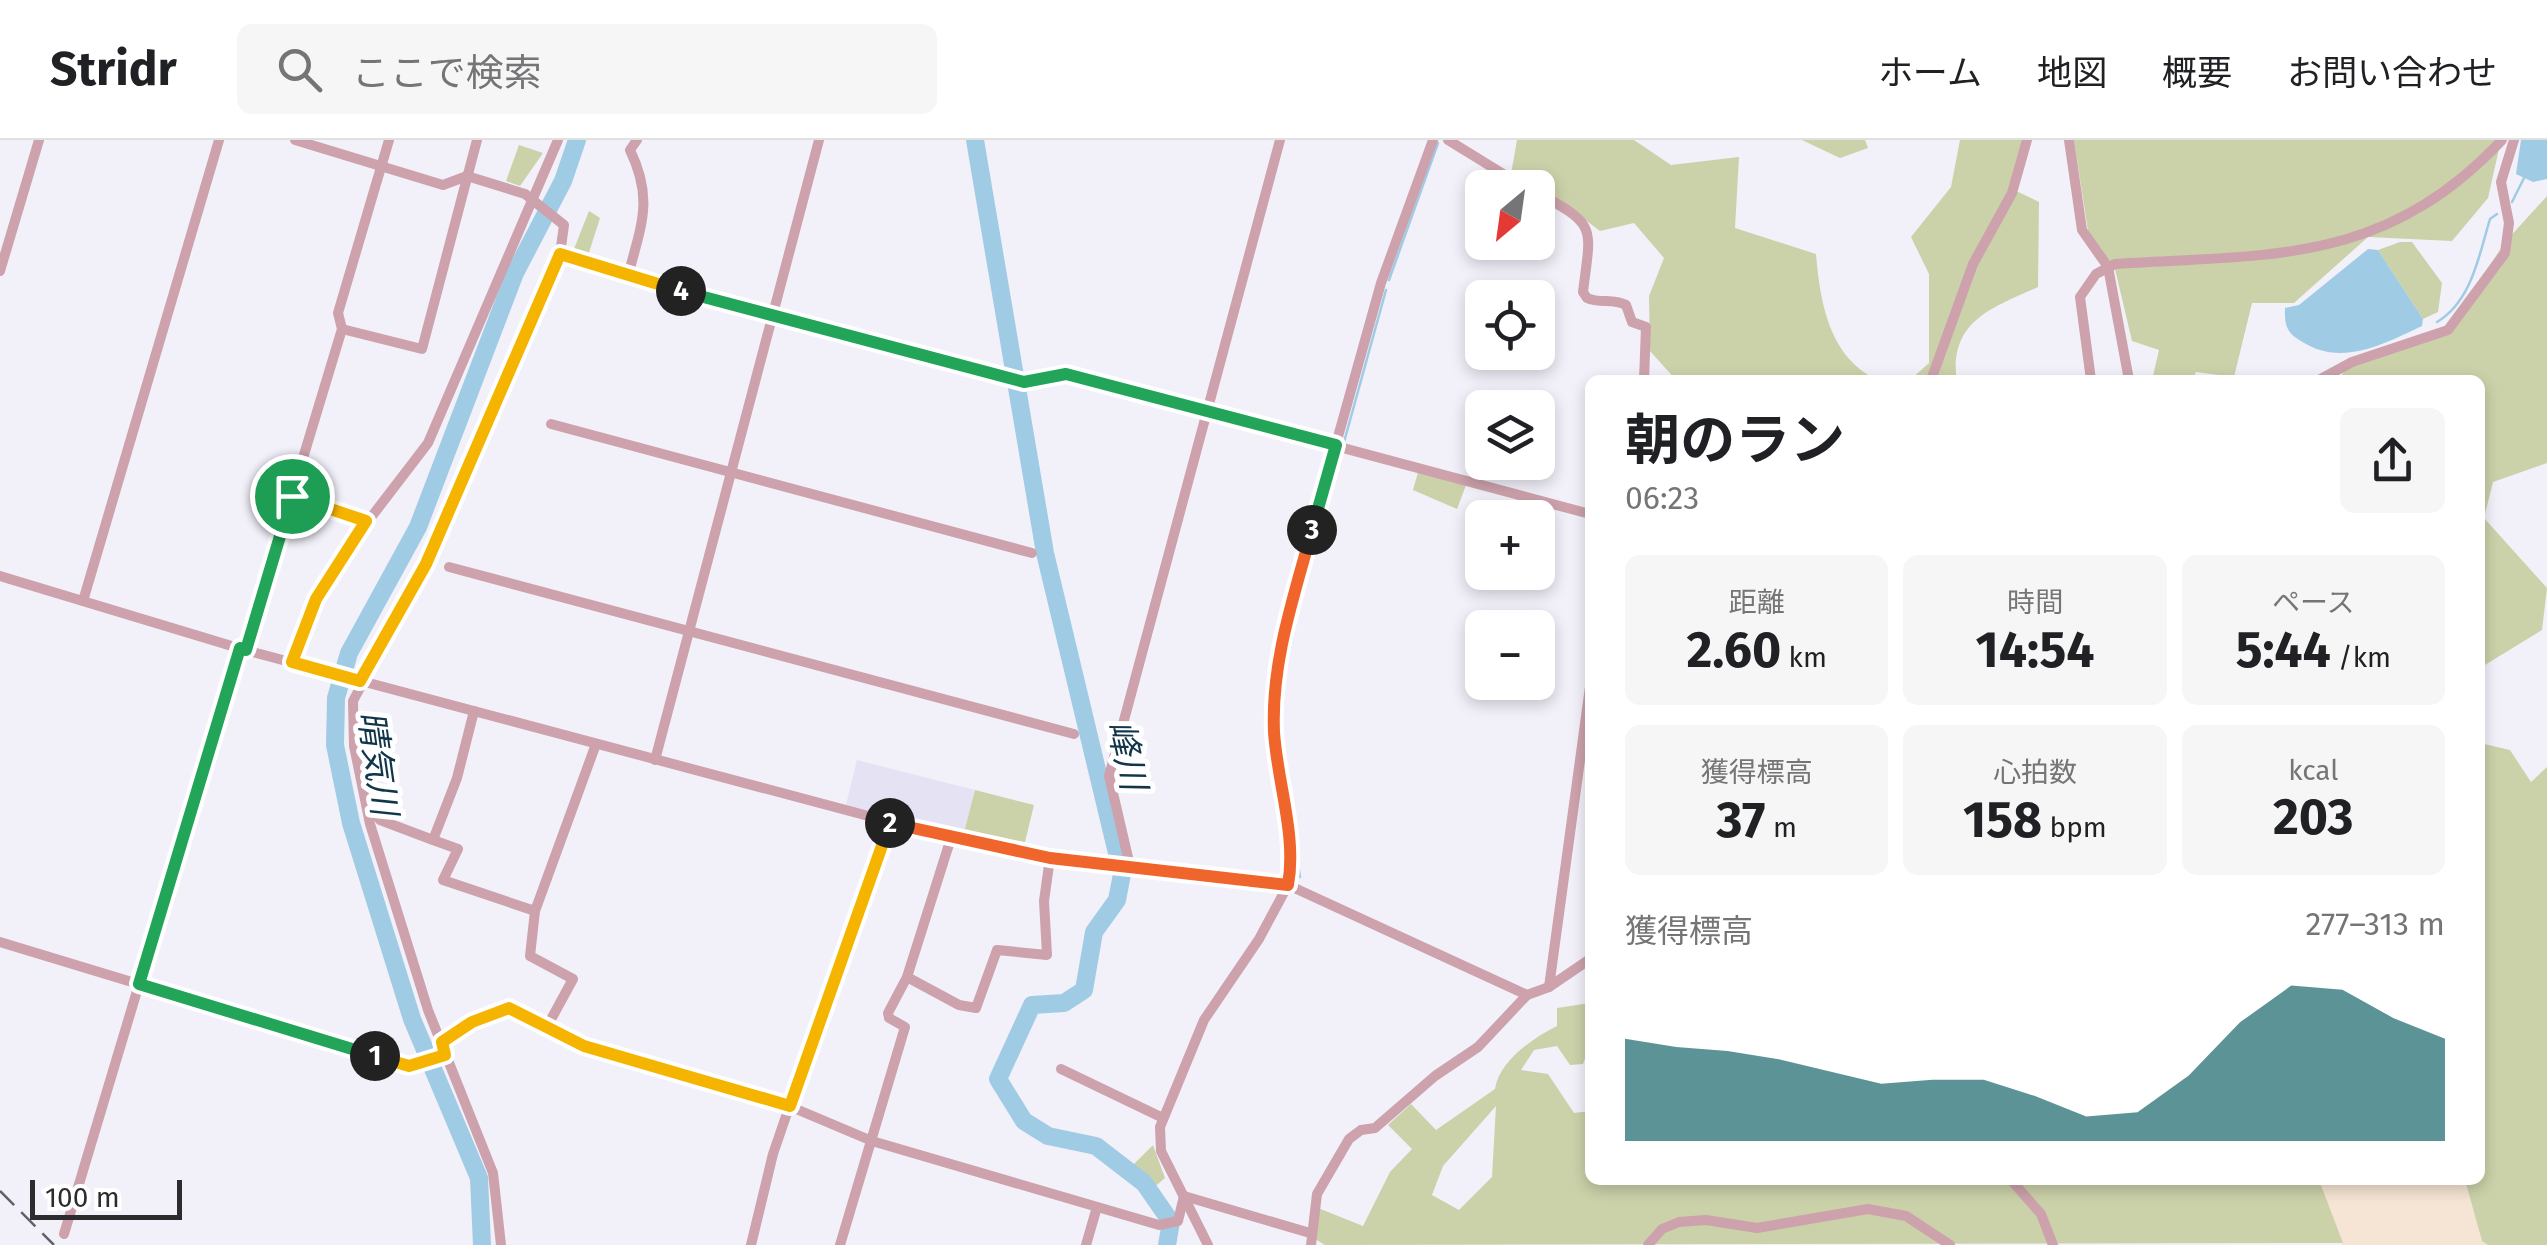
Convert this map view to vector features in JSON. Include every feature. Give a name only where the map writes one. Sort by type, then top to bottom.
[{"type":"street","points":[[0,272],[39,140]]},
{"type":"street","points":[[83,601],[219,140]]},
{"type":"street","points":[[295,140],[442,185],[468,176],[525,194],[564,225],[560,254],[426,564],[360,681],[353,720],[364,798],[397,916],[442,1042],[443,1056],[494,1174],[500,1245]]},
{"type":"street","points":[[64,1234],[342,329],[338,313],[389,140]]},
{"type":"street","points":[[342,329],[422,349],[476,140]]},
{"type":"street","points":[[292,662],[316,599],[366,521],[428,443],[535,204],[558,140]]},
{"type":"street","points":[[628,276],[647,201],[643,178],[630,150],[636,140]]},
{"type":"street","points":[[655,760],[820,140]]},
{"type":"street","points":[[1130,866],[1109,776],[1280,140]]},
{"type":"street","points":[[1208,1245],[1161,1151],[1162,1118],[1204,1020],[1259,939],[1288,885],[1290,861],[1274,729],[1278,662],[1381,282],[1433,140]]},
{"type":"street","points":[[1448,140],[1497,170]]},
{"type":"street","points":[[1934,375],[1972,264],[2012,194],[2028,140]]},
{"type":"street","points":[[2069,140],[2082,230],[2108,268],[2128,375]]},
{"type":"street","points":[[2090,375],[2080,297],[2096,274],[2108,268],[2340,244],[2399,221],[2427,204],[2502,140]]},
{"type":"street","points":[[2328,375],[2352,362],[2448,330],[2459,320],[2505,253],[2509,223],[2502,182],[2514,140]]},
{"type":"street","points":[[1555,203],[1582,218],[1589,231],[1583,292],[1586,298],[1597,303],[1618,301],[1626,305],[1632,322],[1646,327],[1644,375]]},
{"type":"street","points":[[560,254],[628,276],[1024,382],[1066,374],[1585,513]]},
{"type":"street","points":[[551,424],[1032,553]]},
{"type":"street","points":[[292,496],[366,521]]},
{"type":"street","points":[[449,567],[1074,734]]},
{"type":"street","points":[[0,576],[243,649],[951,838],[1050,858],[1288,885],[1527,995]]},
{"type":"street","points":[[432,840],[457,778],[474,712]]},
{"type":"street","points":[[1549,987],[1585,724]]},
{"type":"street","points":[[548,1025],[572,979],[530,956],[534,911],[596,744]]},
{"type":"street","points":[[364,798],[380,820],[458,848],[443,880],[534,911]]},
{"type":"street","points":[[751,1245],[790,1106],[887,822]]},
{"type":"street","points":[[840,1245],[904,1026],[889,1018],[888,1012],[907,977],[951,838]]},
{"type":"street","points":[[907,977],[959,1005],[976,1008],[998,950],[1047,954],[1044,901],[1050,858]]},
{"type":"street","points":[[0,942],[414,1066],[443,1056]]},
{"type":"street","points":[[1184,1196],[1310,1239],[1322,1181],[1348,1139],[1362,1130],[1376,1128],[1435,1076],[1478,1047],[1527,995],[1549,987],[1585,962]]},
{"type":"street","points":[[442,1042],[496,1010],[509,1008],[584,1046],[790,1106],[872,1142],[1097,1207],[1166,1225],[1178,1220],[1184,1196]]},
{"type":"street","points":[[1061,1069],[1162,1118]]},
{"type":"street","points":[[2016,1185],[2040,1214],[2053,1245]]},
{"type":"street","points":[[1086,1245],[1097,1207]]},
{"type":"street","points":[[1648,1245],[1662,1228],[1679,1222],[1706,1220],[1756,1228],[1868,1209],[1906,1216],[1950,1245]]},
{"type":"shaded area","points":[[857,760],[975,790],[963,836],[846,805]]},
{"type":"shaded area","points":[[2321,1185],[2466,1185],[2482,1241],[2488,1245],[2342,1245]]},
{"type":"green space","points":[[1517,140],[1634,140],[1671,165],[1739,157],[1735,228],[1816,254],[1830,326],[1848,358],[1870,375],[1672,375],[1650,351],[1649,296],[1664,258],[1634,223],[1600,231],[1555,199],[1555,170],[1512,170]]},
{"type":"green space","points":[[1802,140],[1865,140],[1868,148],[1840,158]]},
{"type":"green space","points":[[1960,140],[2024,140],[2010,188],[2039,202],[2038,287],[1992,309],[1969,328],[1961,340],[1956,375],[1916,375],[1929,363],[1929,274],[1911,237],[1951,187]]},
{"type":"green space","points":[[2074,140],[2501,140],[2488,198],[2452,241],[2368,237],[2294,303],[2252,303],[2234,375],[2153,375],[2159,350],[2132,341],[2115,269],[2088,231]]},
{"type":"green space","points":[[519,145],[543,153],[520,186],[506,181]]},
{"type":"green space","points":[[2547,196],[2547,463],[2493,482],[2485,514],[2485,375],[2342,375],[2351,359],[2443,334],[2506,241]]},
{"type":"green space","points":[[589,211],[600,218],[586,262],[572,254]]},
{"type":"green space","points":[[2412,242],[2442,283],[2438,312],[2423,319],[2378,250]]},
{"type":"green space","points":[[1420,465],[1468,480],[1457,509],[1413,490]]},
{"type":"green space","points":[[2485,519],[2547,588],[2542,630],[2485,665]]},
{"type":"green space","points":[[2485,744],[2510,750],[2531,782],[2547,767],[2547,1245],[2488,1245],[2482,1241],[2466,1185],[2485,1185]]},
{"type":"green space","points":[[975,790],[1034,805],[1024,846],[963,836]]},
{"type":"green space","points":[[1585,1004],[1583,1064],[1570,1065],[1557,1046],[1534,1050],[1521,1070],[1548,1074],[1574,1113],[1585,1112],[1585,1185],[2321,1185],[2343,1243],[1325,1245],[1315,1239],[1318,1208],[1363,1226],[1390,1172],[1412,1149],[1388,1125],[1411,1104],[1436,1130],[1495,1089],[1510,1060],[1557,1026],[1557,1008]],"holes":[[[1496,1106],[1492,1177],[1459,1210],[1432,1195],[1443,1166]]]},
{"type":"green space","points":[[1153,1145],[1165,1178],[1152,1189],[1133,1165]]},
{"type":"water","points":[[2521,140],[2547,140],[2547,179],[2533,182],[2516,174]]},
{"type":"water","points":[[2368,249],[2378,250],[2423,319],[2422,326],[2380,345],[2351,352],[2322,351],[2292,335],[2285,308],[2299,305]]},
{"type":"waterway","name":"晴気川","points":[[482,1245],[479,1178],[412,1019],[351,823],[335,745],[336,698],[349,653],[418,527],[515,273],[563,181],[577,140]]},
{"type":"waterway","name":"峰川","points":[[975,140],[1045,553],[1122,874],[1117,900],[1094,932],[1084,990],[1064,1003],[1032,1005],[998,1079],[1024,1121],[1048,1136],[1096,1146],[1144,1183],[1171,1222],[1167,1245]]},
{"type":"waterway","points":[[1389,280],[1438,143]]},
{"type":"waterway","points":[[2512,202],[2524,178]]},
{"type":"waterway","points":[[2437,322],[2466,290],[2490,219],[2497,214]]},
{"type":"waterway","points":[[1344,442],[1386,290]]},
{"type":"waterway","points":[[1302,595],[1341,452]]},
{"type":"waterway","points":[[1285,673],[1299,604]]},
{"type":"waterway","points":[[1282,705],[1282,752]]},
{"type":"waterway","points":[[1286,789],[1300,877]]},
{"type":"railway","points":[[0,1191],[54,1245]]},
{"type":"route","points":[[560,254],[579,263],[1024,382],[1066,374],[1336,445],[1284,630],[1274,696],[1276,763],[1290,861],[1288,885],[1050,858],[887,822],[790,1106],[584,1046],[509,1008],[472,1022],[442,1042],[445,1055],[409,1066],[139,984],[240,648],[246,650],[292,496],[366,521],[316,599],[292,662],[360,681],[426,564],[480,443],[522,332],[560,254]]}]
